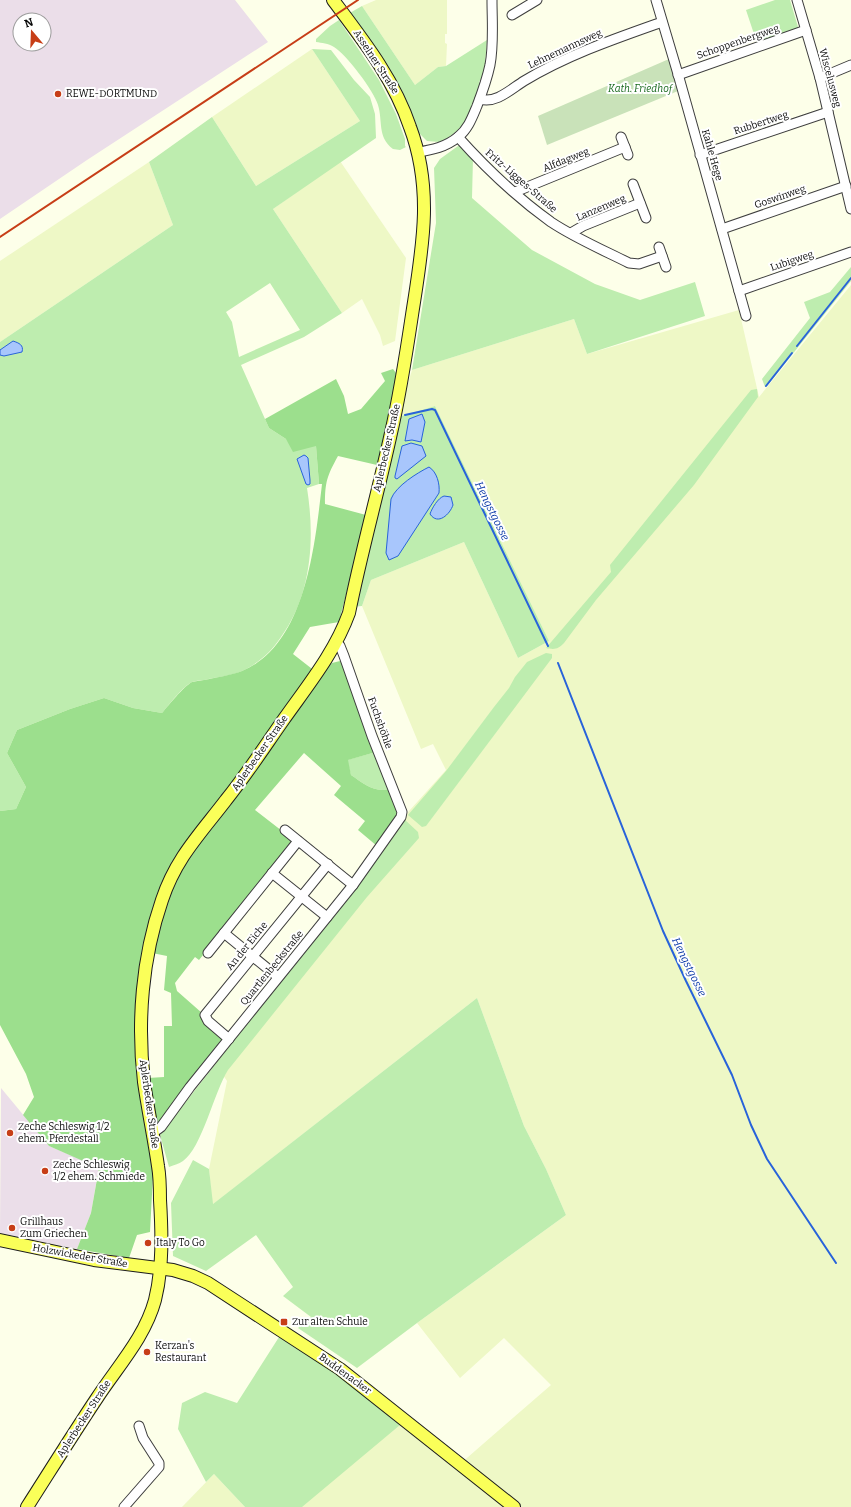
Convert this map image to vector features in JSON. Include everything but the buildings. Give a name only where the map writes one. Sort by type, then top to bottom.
[{"type":"main road","name":"Asselner Straße","points":[[333,0],[379,63],[395,90],[410,126],[418,152]]},
{"type":"main road","name":"Aplerbecker Straße","points":[[27,1507],[97,1397],[142,1334],[152,1310],[160,1268],[161,1222],[159,1172],[142,1063],[142,1006],[150,946],[156,918],[168,885],[186,850],[242,778],[316,674],[336,642],[349,613],[400,388],[421,258],[425,219],[425,202],[418,152]]},
{"type":"main road","name":"Holzwickeder Straße","points":[[0,1240],[94,1260],[160,1268]]},
{"type":"main road","name":"Buddenacker","points":[[160,1268],[182,1272],[208,1283],[340,1369],[514,1507]]},
{"type":"street","points":[[418,152],[440,147],[458,137],[467,128],[480,99],[488,73],[491,57],[492,0]]},
{"type":"street","points":[[512,15],[537,0]]},
{"type":"street","name":"Kahle Hege","points":[[656,0],[746,316]]},
{"type":"street","name":"Wiscelusweg","points":[[797,0],[820,78],[847,180],[851,210]]},
{"type":"street","name":"Lehnemannsweg","points":[[480,99],[488,101],[499,97],[541,72],[580,52],[662,22]]},
{"type":"street","name":"Schoppenbergweg","points":[[678,75],[806,30]]},
{"type":"street","points":[[820,78],[851,65]]},
{"type":"street","name":"Rubbertweg","points":[[700,155],[828,112]]},
{"type":"street","name":"Fritz-Ligges-Straße","points":[[458,137],[515,192],[551,222],[629,263],[639,264],[662,256]]},
{"type":"street","name":"Alfdagweg","points":[[515,192],[626,151],[620,137]]},
{"type":"street","name":"Goswinweg","points":[[722,229],[847,180]]},
{"type":"street","name":"Lanzenweg","points":[[633,184],[646,218]]},
{"type":"street","name":"Lanzenweg","points":[[571,233],[583,226],[640,203]]},
{"type":"street","points":[[659,247],[666,267]]},
{"type":"street","name":"Lubigweg","points":[[739,291],[851,252]]},
{"type":"street","name":"Fuchshöhle","points":[[336,642],[341,648],[402,812]]},
{"type":"street","name":"Quartlenbeckstraße","points":[[152,1131],[161,1127],[190,1087],[353,885],[401,817],[402,812]]},
{"type":"street","points":[[285,830],[353,885]]},
{"type":"street","points":[[208,953],[298,841]]},
{"type":"street","name":"An der Eiche","points":[[229,1039],[208,1021],[205,1015],[328,864]]},
{"type":"street","points":[[272,873],[327,917]]},
{"type":"street","points":[[224,933],[278,977]]},
{"type":"street","points":[[124,1507],[159,1467],[159,1463],[143,1438],[139,1426]]},
{"type":"shaded area","points":[[0,0],[235,0],[268,42],[87,160],[0,219]]},
{"type":"shaded area","points":[[1,1088],[49,1146],[99,1167],[91,1213],[77,1249],[0,1233]]},
{"type":"green space","points":[[376,0],[447,0],[447,34],[445,34],[445,43],[447,44],[446,66],[438,67],[415,85],[362,6]]},
{"type":"green space","points":[[775,0],[790,0],[798,27],[796,30],[757,43],[746,10]]},
{"type":"green space","points":[[362,6],[415,85],[438,67],[446,66],[487,40],[485,65],[483,76],[479,82],[481,83],[479,93],[465,123],[448,138],[439,142],[427,141],[419,133],[410,110],[348,14]]},
{"type":"green space","points":[[339,20],[379,80],[396,114],[405,139],[406,147],[400,150],[393,149],[385,139],[381,128],[378,105],[359,73],[334,47],[316,42],[316,39]]},
{"type":"green space","points":[[312,49],[360,121],[256,186],[212,117]]},
{"type":"green space","points":[[312,49],[331,50],[354,80],[370,97],[375,114],[376,138],[273,209],[342,313],[304,337],[241,365],[269,428],[286,439],[316,446],[319,484],[307,488],[311,526],[309,565],[299,603],[291,620],[281,637],[269,652],[259,661],[238,673],[188,684],[180,691],[162,713],[133,708],[104,698],[70,709],[17,730],[7,753],[26,787],[16,809],[0,811],[0,342],[173,225],[149,162],[212,117],[256,186],[360,121]],"holes":[[[270,283],[300,330],[239,357],[232,322],[226,312]]]},
{"type":"green space","name":"Kath. Friedhof","points":[[669,59],[678,91],[547,145],[538,116]]},
{"type":"green space","points":[[458,146],[462,146],[473,158],[472,198],[532,250],[595,284],[640,300],[695,282],[705,316],[587,354],[574,319],[412,370],[436,223],[434,168],[440,159]]},
{"type":"green space","points":[[340,161],[406,258],[395,341],[383,346],[380,335],[362,299],[342,313],[273,209]]},
{"type":"green space","points":[[149,162],[173,225],[0,342],[0,261]]},
{"type":"green space","points":[[851,267],[851,281],[765,387],[762,379],[810,318],[804,302],[830,292]]},
{"type":"green space","points":[[851,285],[851,1507],[301,1507],[404,1420],[460,1464],[551,1385],[504,1338],[460,1378],[417,1323],[566,1215],[546,1169],[524,1126],[477,998],[212,1205],[209,1169],[227,1081],[214,1062],[354,888],[409,811],[446,770],[433,744],[421,749],[362,606],[371,580],[464,542],[518,658],[549,641],[435,406],[398,417],[412,370],[574,319],[587,354],[739,310],[759,397]]},
{"type":"green space","points":[[393,369],[396,373],[377,465],[338,456],[331,469],[326,484],[325,504],[366,515],[339,622],[310,627],[293,654],[316,672],[172,873],[144,974],[146,1108],[153,1175],[150,1232],[137,1235],[129,1258],[77,1249],[91,1213],[99,1168],[49,1146],[23,1115],[34,1097],[26,1074],[0,1025],[0,811],[16,809],[26,787],[7,753],[17,730],[70,709],[104,698],[133,708],[162,713],[188,684],[242,671],[264,658],[281,639],[294,616],[303,590],[316,535],[322,484],[319,484],[316,446],[293,452],[286,439],[269,428],[265,419],[336,379],[344,396],[348,414],[361,409],[385,381],[381,373]]},
{"type":"green space","points":[[757,389],[758,397],[694,485],[596,600],[564,643],[560,647],[552,649],[546,648],[611,572],[610,565],[751,390]]},
{"type":"green space","points":[[435,406],[549,641],[518,658],[464,542],[371,580],[362,606],[352,607],[398,417]]},
{"type":"green space","points":[[546,653],[552,654],[552,658],[426,826],[422,827],[408,815],[446,771],[527,662]]},
{"type":"green space","points":[[340,661],[343,662],[376,752],[348,760],[351,775],[364,784],[378,790],[389,789],[398,816],[377,846],[358,830],[365,821],[334,795],[341,786],[304,753],[255,810],[295,841],[199,960],[195,957],[175,983],[177,991],[202,1013],[226,1040],[157,1125],[148,1078],[164,1077],[164,1026],[172,1026],[171,993],[164,990],[167,956],[152,953],[175,877],[318,674],[332,663]]},
{"type":"green space","points":[[376,752],[389,789],[378,790],[364,784],[351,775],[347,760]]},
{"type":"green space","points":[[404,819],[418,832],[419,838],[367,897],[228,1070],[202,1132],[190,1154],[180,1163],[169,1167],[160,1135]]},
{"type":"green space","points":[[477,998],[524,1126],[546,1169],[566,1215],[357,1368],[298,1328],[311,1317],[283,1296],[293,1287],[256,1235],[206,1271],[173,1256],[171,1203],[193,1160],[209,1169],[213,1204]]},
{"type":"green space","points":[[281,1334],[353,1386],[400,1425],[302,1507],[245,1507],[214,1474],[206,1482],[178,1429],[182,1403],[205,1392],[237,1403]]},
{"type":"green space","points":[[214,1474],[245,1507],[182,1507]]},
{"type":"water","points":[[13,341],[22,346],[22,352],[4,356],[0,355],[0,350]]},
{"type":"water","points":[[422,414],[425,422],[421,442],[412,440],[405,441],[409,419]]},
{"type":"water","points":[[411,443],[422,446],[426,456],[397,479],[395,476],[402,446]]},
{"type":"water","points":[[304,455],[308,458],[310,484],[308,485],[306,484],[297,459]]},
{"type":"water","points":[[429,467],[432,469],[437,478],[439,493],[398,556],[389,560],[386,553],[391,499],[397,489],[413,476]]},
{"type":"water","points":[[444,496],[451,497],[453,505],[447,515],[437,519],[430,514],[432,509]]},
{"type":"waterway","points":[[797,346],[851,278]]},
{"type":"waterway","points":[[766,386],[792,353]]},
{"type":"waterway","name":"Hengstgosse","points":[[405,415],[432,409],[435,410],[548,646]]},
{"type":"waterway","name":"Hengstgosse","points":[[558,663],[663,931],[732,1075],[751,1125],[767,1159],[836,1263]]},
{"type":"railway","points":[[0,237],[358,0]]},
{"type":"place","name":"REWE-DORTMUND","points":[[58,94]]},
{"type":"place","name":"Zeche Schleswig 1/2 ehem. Pferdestall","points":[[10,1133]]},
{"type":"place","name":"Zeche Schleswig 1/2 ehem. Schmiede","points":[[45,1171]]},
{"type":"place","name":"Grillhaus Zum Griechen","points":[[12,1228]]},
{"type":"place","name":"Italy To Go","points":[[148,1243]]},
{"type":"place","name":"Zur alten Schule","points":[[284,1322]]},
{"type":"place","name":"Kerzan's Restaurant","points":[[147,1352]]}]
